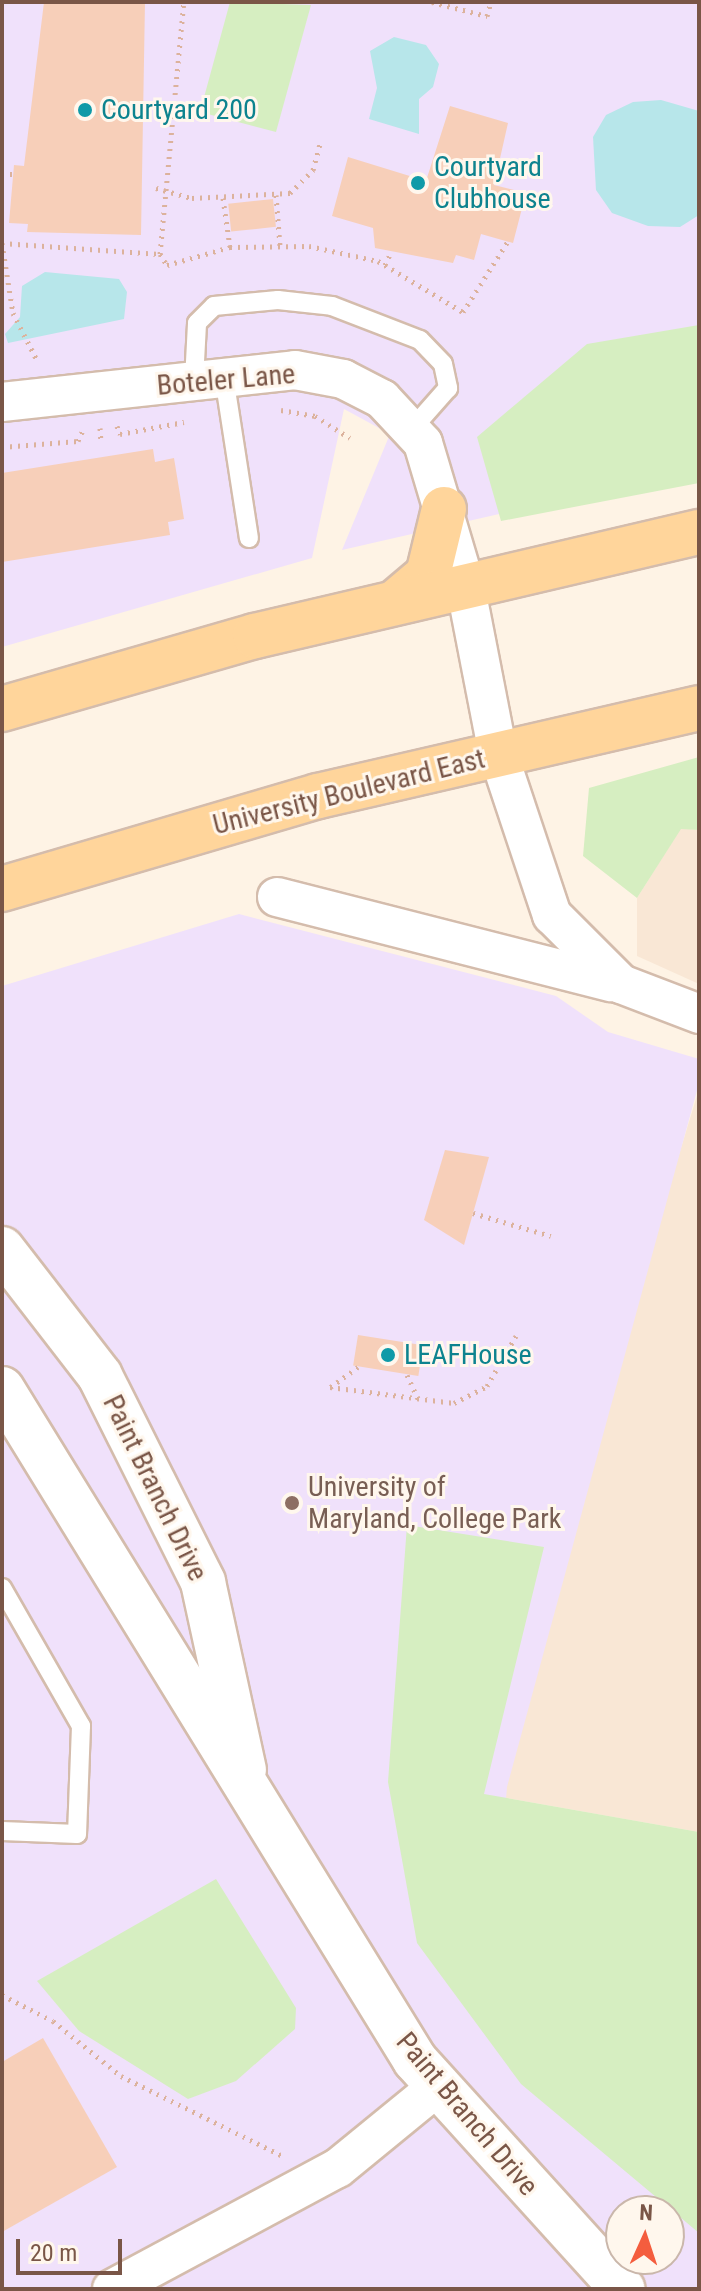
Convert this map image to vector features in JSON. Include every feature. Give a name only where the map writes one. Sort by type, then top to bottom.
[{"type":"main road","points":[[398,600],[428,575],[444,509]]},
{"type":"main road","points":[[2,709],[398,600],[699,532]]},
{"type":"main road","name":"University Boulevard East","points":[[2,889],[318,796],[699,708]]},
{"type":"street","name":"Boteler Lane","points":[[2,402],[216,391],[295,370],[343,379],[382,399],[423,443],[465,584],[498,753],[552,915],[621,984]]},
{"type":"street","points":[[277,897],[621,984],[699,1014]]},
{"type":"street","name":"Paint Branch Drive","points":[[2,1249],[100,1376],[203,1582],[251,1804]]},
{"type":"street","name":"Paint Branch Drive","points":[[2,1389],[251,1804],[437,2087],[623,2289]]},
{"type":"street","points":[[112,2289],[338,2168],[437,2087]]},
{"type":"lane","points":[[249,538],[216,391],[197,323],[214,306],[278,300],[332,306],[420,340],[443,364],[448,388],[411,430]]},
{"type":"lane","points":[[2,1588],[81,1726],[77,1834],[2,1831]]},
{"type":"path","points":[[184,2],[160,254],[167,265],[230,247],[280,246],[385,265],[463,312],[508,241]]},
{"type":"path","points":[[432,2],[487,16],[491,2]]},
{"type":"path","points":[[156,188],[223,198],[276,195],[302,186],[320,144]]},
{"type":"path","points":[[2,174],[13,174]]},
{"type":"path","points":[[276,195],[280,246]]},
{"type":"path","points":[[223,198],[230,247]]},
{"type":"path","points":[[30,344],[13,313],[2,243],[160,254]]},
{"type":"path","points":[[385,265],[391,252]]},
{"type":"path","points":[[2,447],[78,441],[83,430],[117,425],[120,434],[216,391],[273,409],[315,416],[350,438]]},
{"type":"path","points":[[100,428],[101,443]]},
{"type":"path","points":[[473,1213],[551,1236]]},
{"type":"path","points":[[358,1367],[330,1387],[419,1401],[454,1403],[480,1391],[516,1336]]},
{"type":"path","points":[[407,1375],[419,1401]]},
{"type":"path","points":[[2,1995],[53,2021],[121,2076],[284,2157]]},
{"type":"shaded area","points":[[2,2],[699,2],[699,468],[342,550],[390,434],[344,409],[312,558],[2,647]]},
{"type":"shaded area","points":[[681,828],[699,830],[699,984],[637,956],[637,898]]},
{"type":"shaded area","name":"University of Maryland, College Park","points":[[239,914],[556,996],[608,1032],[699,1059],[699,1083],[507,1787],[497,1906],[699,1886],[699,2289],[2,2289],[2,986]]},
{"type":"shaded area","points":[[699,1089],[699,1832],[484,1794]]},
{"type":"green space","points":[[230,2],[311,5],[276,132],[200,112]]},
{"type":"green space","points":[[699,325],[699,483],[501,521],[477,437],[587,344]]},
{"type":"green space","points":[[699,757],[699,830],[681,829],[637,898],[583,856],[589,788]]},
{"type":"green space","points":[[407,1525],[544,1547],[484,1794],[699,1832],[699,2233],[685,2221],[685,2195],[654,2195],[521,2084],[417,1943],[388,1782]]},
{"type":"green space","points":[[216,1879],[296,2008],[295,2029],[236,2081],[188,2099],[79,2031],[37,1981]]},
{"type":"water","points":[[394,37],[426,45],[439,64],[433,87],[419,99],[419,134],[369,119],[377,88],[370,51]]},
{"type":"water","points":[[661,100],[699,111],[699,215],[680,227],[648,226],[612,213],[596,190],[593,137],[606,115],[633,102]]},
{"type":"water","points":[[45,272],[119,279],[127,292],[124,319],[8,343],[5,334],[20,317],[22,286]]},
{"type":"building","name":"Courtyard 200","points":[[44,2],[145,2],[141,235],[27,232],[28,224],[9,223],[14,165],[24,166]]},
{"type":"building","name":"Courtyard Clubhouse","points":[[450,106],[508,123],[494,185],[526,193],[513,243],[481,234],[474,260],[456,255],[453,263],[375,248],[373,228],[332,216],[348,157],[426,181]]},
{"type":"building","points":[[273,199],[276,227],[231,232],[228,204]]},
{"type":"building","points":[[153,449],[155,462],[174,458],[184,519],[168,522],[170,535],[2,562],[2,473]]},
{"type":"building","points":[[445,1150],[489,1157],[464,1245],[424,1220]]},
{"type":"building","name":"LEAFHouse","points":[[358,1335],[423,1345],[418,1376],[353,1366]]},
{"type":"building","points":[[43,2038],[117,2167],[2,2232],[2,2062]]},
{"type":"place","name":"Courtyard 200","points":[[85,110]]},
{"type":"place","name":"Courtyard Clubhouse","points":[[418,183]]},
{"type":"place","name":"LEAFHouse","points":[[388,1355]]},
{"type":"place","name":"University of Maryland, College Park","points":[[292,1503]]}]
